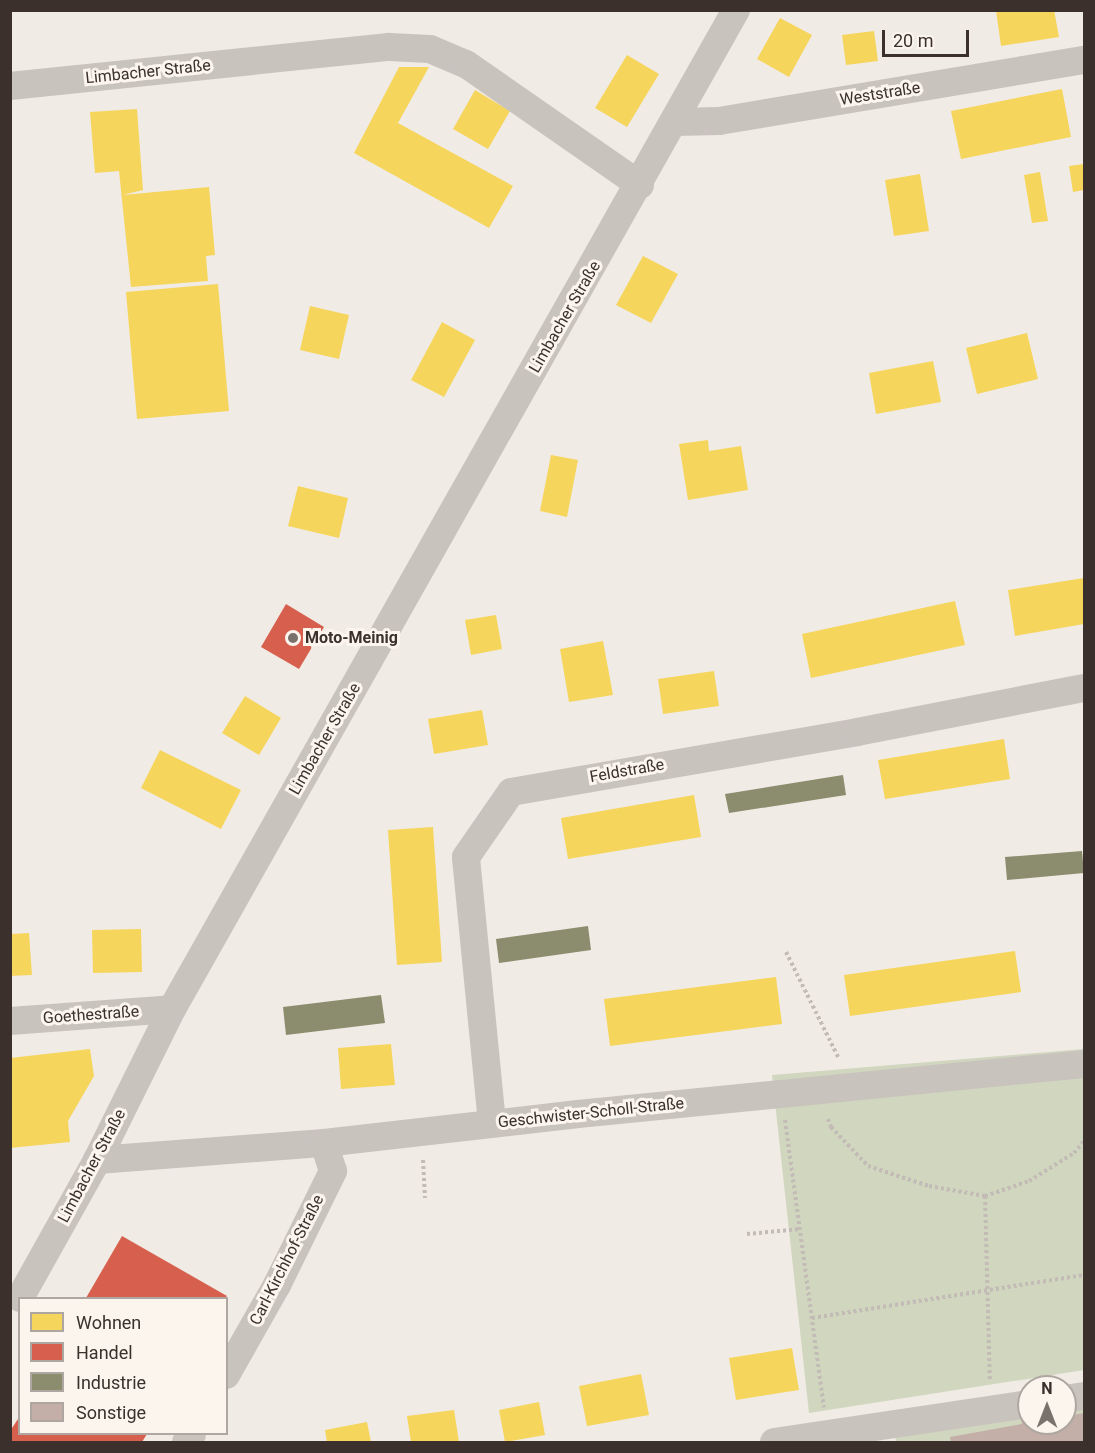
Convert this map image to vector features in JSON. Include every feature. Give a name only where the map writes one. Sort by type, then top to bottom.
[{"type":"street","name":"Limbacher Straße","points":[[21,1297],[97,1160],[172,1009],[640,185],[736,10]]},
{"type":"street","name":"Limbacher Straße","points":[[10,86],[389,47],[430,49],[466,64],[640,185]]},
{"type":"street","name":"Weststraße","points":[[675,122],[719,121],[1084,60]]},
{"type":"street","name":"Feldstraße","points":[[492,1123],[466,857],[511,792],[857,732],[1084,688]]},
{"type":"street","name":"Goethestraße","points":[[10,1021],[172,1009]]},
{"type":"street","name":"Geschwister-Scholl-Straße","points":[[97,1160],[324,1143],[492,1123],[1084,1064]]},
{"type":"street","name":"Carl-Kirchhof-Straße","points":[[228,1371],[277,1285],[333,1171],[324,1143]]},
{"type":"street","name":"Limbacher Straße","points":[[10,1315],[18,1302]]},
{"type":"street","points":[[774,1443],[828,1439],[1017,1406]]},
{"type":"path","points":[[786,952],[853,1086]]},
{"type":"path","points":[[818,1090],[831,1127],[868,1166],[928,1186],[985,1196],[1029,1181],[1074,1153],[1084,1141]]},
{"type":"path","points":[[781,1093],[828,1439]]},
{"type":"path","points":[[421,1131],[425,1198]]},
{"type":"path","points":[[985,1196],[991,1410]]},
{"type":"path","points":[[747,1234],[801,1229]]},
{"type":"path","points":[[812,1318],[1084,1275]]},
{"type":"green space","points":[[1084,1049],[1084,1370],[1052,1375],[1017,1375],[1017,1380],[809,1413],[772,1075]]},
{"type":"green space","points":[[1084,1402],[1084,1442],[896,1442],[895,1434],[1017,1413],[1017,1435],[1077,1435],[1077,1403]]},
{"type":"building: Wohnen","points":[[996,10],[1054,10],[1059,37],[1001,46]]},
{"type":"building: Wohnen","points":[[780,18],[812,35],[789,77],[757,59]]},
{"type":"building: Wohnen","points":[[874,31],[878,61],[846,65],[842,35]]},
{"type":"building: Wohnen","points":[[627,55],[659,74],[627,127],[595,108]]},
{"type":"building: Wohnen","points":[[399,67],[429,67],[398,123],[513,186],[489,228],[354,153]]},
{"type":"building: Wohnen","points":[[1062,89],[1071,137],[961,159],[951,111]]},
{"type":"building: Wohnen","points":[[475,90],[510,111],[488,149],[453,129]]},
{"type":"building: Wohnen","points":[[137,109],[143,190],[123,195],[209,187],[215,255],[206,256],[208,281],[131,287],[119,171],[95,173],[90,112]]},
{"type":"building: Wohnen","points":[[1084,164],[1084,190],[1073,192],[1069,166]]},
{"type":"building: Wohnen","points":[[1040,172],[1048,221],[1032,223],[1024,175]]},
{"type":"building: Wohnen","points":[[920,174],[929,231],[894,236],[885,180]]},
{"type":"building: Wohnen","points":[[643,256],[678,274],[651,323],[616,305]]},
{"type":"building: Wohnen","points":[[218,284],[229,411],[137,419],[126,292]]},
{"type":"building: Wohnen","points":[[310,306],[349,315],[339,359],[300,350]]},
{"type":"building: Wohnen","points":[[442,322],[475,340],[444,397],[411,380]]},
{"type":"building: Wohnen","points":[[1027,333],[1038,379],[977,394],[966,348]]},
{"type":"building: Wohnen","points":[[933,361],[941,402],[876,414],[869,373]]},
{"type":"building: Wohnen","points":[[708,440],[709,451],[741,446],[748,490],[688,500],[679,444]]},
{"type":"building: Wohnen","points":[[551,455],[578,460],[567,517],[540,511]]},
{"type":"building: Wohnen","points":[[298,486],[348,498],[339,538],[288,526]]},
{"type":"building: Wohnen","points":[[1084,578],[1084,624],[1015,636],[1008,590]]},
{"type":"building: Wohnen","points":[[955,601],[965,645],[811,678],[802,634]]},
{"type":"building: Wohnen","points":[[496,615],[502,649],[471,655],[465,620]]},
{"type":"building: Wohnen","points":[[603,641],[613,695],[569,702],[560,649]]},
{"type":"building: Wohnen","points":[[714,671],[719,706],[663,714],[658,679]]},
{"type":"building: Wohnen","points":[[245,696],[281,718],[259,755],[222,733]]},
{"type":"building: Wohnen","points":[[482,710],[488,745],[434,754],[428,719]]},
{"type":"building: Wohnen","points":[[1004,739],[1010,779],[885,799],[878,760]]},
{"type":"building: Wohnen","points":[[160,750],[241,790],[221,829],[141,788]]},
{"type":"building: Wohnen","points":[[694,795],[701,837],[568,859],[561,818]]},
{"type":"building: Wohnen","points":[[433,827],[442,962],[397,965],[388,830]]},
{"type":"building: Wohnen","points":[[141,929],[142,972],[93,973],[92,930]]},
{"type":"building: Wohnen","points":[[29,933],[32,975],[10,976],[10,934]]},
{"type":"building: Wohnen","points":[[1015,951],[1021,992],[850,1016],[844,975]]},
{"type":"building: Wohnen","points":[[776,977],[782,1024],[610,1046],[604,999]]},
{"type":"building: Wohnen","points":[[391,1044],[395,1085],[341,1089],[338,1048]]},
{"type":"building: Wohnen","points":[[90,1049],[94,1076],[68,1121],[70,1142],[10,1148],[10,1058]]},
{"type":"building: Wohnen","points":[[792,1348],[799,1390],[736,1400],[729,1358]]},
{"type":"building: Wohnen","points":[[641,1374],[649,1415],[587,1426],[579,1386]]},
{"type":"building: Wohnen","points":[[539,1402],[545,1435],[505,1442],[499,1410]]},
{"type":"building: Wohnen","points":[[454,1410],[459,1442],[411,1442],[407,1416]]},
{"type":"building: Wohnen","points":[[367,1422],[371,1442],[327,1442],[325,1430]]},
{"type":"building: Handel","points":[[286,604],[324,627],[299,669],[261,647]]},
{"type":"building: Handel","points":[[122,1236],[227,1296],[226,1297],[87,1297]]},
{"type":"building: Handel","points":[[18,1419],[18,1435],[146,1435],[142,1442],[10,1442],[10,1431]]},
{"type":"building: Industrie","points":[[843,775],[846,795],[729,813],[725,794]]},
{"type":"building: Industrie","points":[[1082,851],[1084,873],[1007,880],[1005,857]]},
{"type":"building: Industrie","points":[[588,926],[591,950],[499,963],[496,939]]},
{"type":"building: Industrie","points":[[381,995],[385,1023],[286,1035],[283,1007]]},
{"type":"building: Sonstige","points":[[1084,1413],[1084,1442],[951,1442],[950,1437],[1017,1425],[1017,1435],[1077,1435],[1077,1414]]},
{"type":"place","name":"Moto-Meinig","points":[[293,638]]}]
